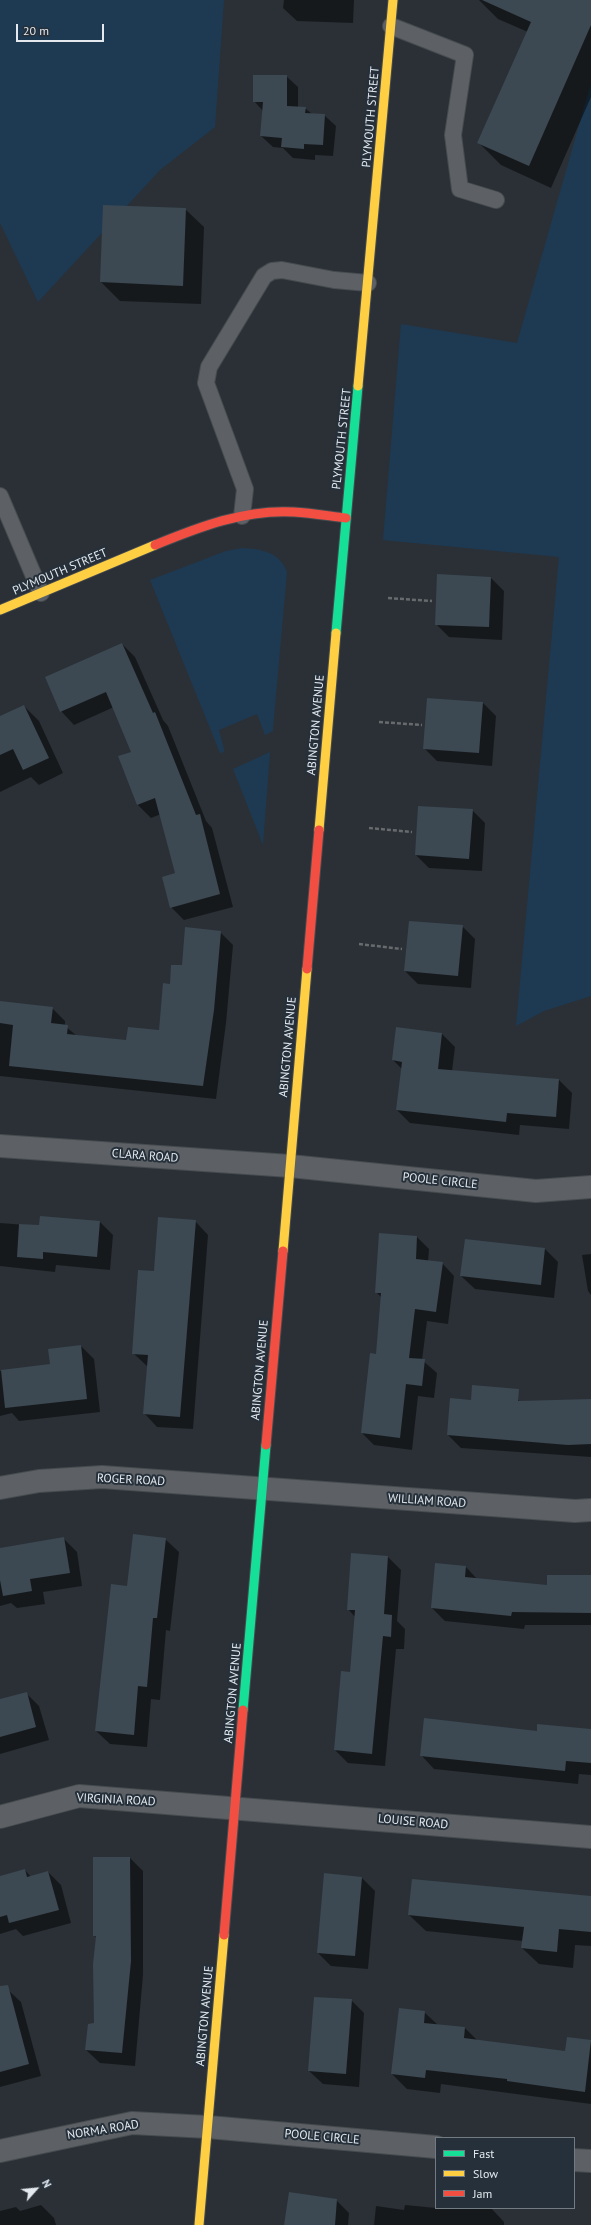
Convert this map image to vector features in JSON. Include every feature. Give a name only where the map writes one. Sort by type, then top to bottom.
[{"type":"main road","name":"PLYMOUTH STREET","points":[[0,610],[194,529],[242,516],[293,512],[346,518],[393,0]]},
{"type":"main road","name":"ABINGTON AVENUE","points":[[199,2225],[346,518]]},
{"type":"street","name":"CLARA ROAD","points":[[0,1146],[290,1166]]},
{"type":"street","name":"POOLE CIRCLE","points":[[290,1166],[536,1191],[591,1187]]},
{"type":"street","name":"ROGER ROAD","points":[[0,1488],[38,1481],[102,1477],[262,1489]]},
{"type":"street","name":"WILLIAM ROAD","points":[[262,1489],[567,1511],[591,1510]]},
{"type":"street","name":"VIRGINIA ROAD","points":[[0,1817],[79,1796],[235,1808]]},
{"type":"street","name":"LOUISE ROAD","points":[[235,1808],[591,1837]]},
{"type":"street","name":"NORMA ROAD","points":[[0,2151],[132,2123],[208,2127]]},
{"type":"street","name":"POOLE CIRCLE","points":[[208,2127],[435,2147]]},
{"type":"lane","points":[[391,26],[466,55],[453,135],[460,188],[496,200]]},
{"type":"lane","points":[[242,516],[245,489],[206,382],[209,367],[264,276],[272,271],[282,270],[334,280],[368,283]]},
{"type":"lane","points":[[0,496],[41,593]]},
{"type":"path","points":[[388,598],[432,601]]},
{"type":"path","points":[[379,722],[422,725]]},
{"type":"path","points":[[369,828],[412,832]]},
{"type":"path","points":[[359,944],[402,949]]},
{"type":"shaded area","points":[[0,0],[224,0],[215,127],[160,170],[38,302],[0,223]]},
{"type":"shaded area","points":[[591,83],[591,996],[544,1011],[516,1026],[559,557],[383,540],[401,324],[517,343]]},
{"type":"shaded area","points":[[242,548],[256,549],[275,556],[284,565],[287,572],[273,731],[265,735],[257,714],[219,730],[224,749],[224,752],[220,753],[150,580],[226,551]]},
{"type":"shaded area","points":[[270,752],[263,845],[233,769]]},
{"type":"building","points":[[482,0],[591,0],[591,25],[529,166],[477,143],[531,22]]},
{"type":"building","points":[[253,75],[287,75],[287,106],[306,107],[305,113],[325,114],[323,145],[304,144],[304,149],[281,147],[282,138],[260,136],[263,102],[253,102]]},
{"type":"building","points":[[103,205],[186,208],[183,286],[100,282]]},
{"type":"building","points":[[437,574],[491,577],[489,627],[435,625]]},
{"type":"building","points":[[122,643],[153,713],[155,712],[196,815],[200,814],[220,894],[170,908],[162,877],[175,873],[155,798],[137,805],[118,756],[131,752],[106,692],[60,712],[45,677]]},
{"type":"building","points":[[427,698],[483,702],[479,753],[423,749]]},
{"type":"building","points":[[24,705],[49,758],[23,770],[13,749],[0,755],[0,716]]},
{"type":"building","points":[[418,806],[473,809],[469,859],[415,855]]},
{"type":"building","points":[[409,921],[463,925],[458,976],[404,971]]},
{"type":"building","points":[[185,927],[221,931],[214,1010],[203,1086],[9,1066],[13,1025],[0,1023],[0,1001],[53,1007],[51,1023],[68,1025],[67,1034],[126,1040],[128,1027],[159,1030],[163,983],[170,984],[171,965],[182,965]]},
{"type":"building","points":[[396,1027],[442,1033],[438,1069],[559,1079],[556,1117],[507,1113],[506,1122],[396,1110],[402,1062],[392,1060]]},
{"type":"building","points":[[40,1216],[100,1221],[97,1257],[43,1252],[43,1259],[17,1257],[19,1224],[39,1225]]},
{"type":"building","points":[[158,1217],[196,1220],[180,1417],[143,1414],[148,1355],[132,1354],[138,1270],[154,1271]]},
{"type":"building","points":[[379,1233],[417,1236],[416,1259],[443,1262],[436,1312],[415,1309],[409,1358],[425,1359],[422,1386],[406,1384],[400,1438],[361,1433],[370,1353],[376,1354],[381,1293],[375,1293]]},
{"type":"building","points":[[465,1239],[545,1248],[541,1285],[460,1276]]},
{"type":"building","points":[[81,1345],[87,1399],[5,1408],[1,1370],[50,1364],[48,1349]]},
{"type":"building","points":[[472,1385],[519,1389],[518,1401],[591,1399],[591,1444],[568,1445],[447,1435],[450,1398],[471,1400]]},
{"type":"building","points":[[133,1534],[166,1538],[157,1618],[153,1618],[147,1687],[138,1686],[134,1735],[95,1731],[111,1584],[127,1586]]},
{"type":"building","points":[[64,1537],[70,1573],[30,1579],[32,1591],[3,1596],[0,1580],[0,1548]]},
{"type":"building","points":[[351,1553],[388,1556],[384,1614],[392,1615],[391,1637],[383,1636],[372,1754],[334,1750],[341,1671],[350,1672],[355,1610],[347,1610]]},
{"type":"building","points":[[435,1563],[466,1566],[465,1577],[547,1585],[547,1575],[591,1575],[591,1613],[512,1612],[511,1616],[431,1608]]},
{"type":"building","points":[[27,1692],[36,1727],[0,1737],[0,1699]]},
{"type":"building","points":[[424,1718],[537,1731],[537,1724],[591,1729],[591,1763],[566,1761],[565,1771],[420,1756]]},
{"type":"building","points":[[93,1857],[130,1857],[131,1961],[122,2053],[85,2050],[88,2024],[94,2023],[93,1964],[96,1936],[93,1936]]},
{"type":"building","points":[[25,1869],[27,1877],[48,1871],[59,1910],[9,1923],[7,1915],[0,1917],[0,1876]]},
{"type":"building","points":[[324,1873],[362,1877],[355,1956],[317,1953]]},
{"type":"building","points":[[412,1879],[591,1896],[591,1932],[559,1929],[557,1952],[521,1948],[524,1927],[408,1915]]},
{"type":"building","points":[[8,1985],[29,2064],[0,2072],[0,1986]]},
{"type":"building","points":[[314,1997],[352,1999],[346,2074],[308,2071]]},
{"type":"building","points":[[399,2008],[425,2011],[424,2023],[465,2027],[464,2038],[565,2051],[567,2037],[591,2040],[585,2092],[507,2081],[507,2079],[426,2070],[425,2078],[391,2074]]},
{"type":"building","points":[[289,2192],[337,2199],[335,2225],[284,2225]]},
{"type":"traffic: fast","points":[[336,633],[358,386]]},
{"type":"traffic: fast","points":[[243,1710],[266,1445]]},
{"type":"traffic: slow","points":[[358,386],[393,0]]},
{"type":"traffic: slow","points":[[0,610],[155,545]]},
{"type":"traffic: slow","points":[[319,830],[336,633]]},
{"type":"traffic: slow","points":[[283,1251],[307,969]]},
{"type":"traffic: slow","points":[[199,2225],[224,1935]]},
{"type":"traffic: jam","points":[[155,545],[205,526],[240,516],[258,513],[294,512],[346,518]]},
{"type":"traffic: jam","points":[[307,969],[319,830]]},
{"type":"traffic: jam","points":[[266,1445],[283,1251]]},
{"type":"traffic: jam","points":[[224,1935],[243,1710]]}]
